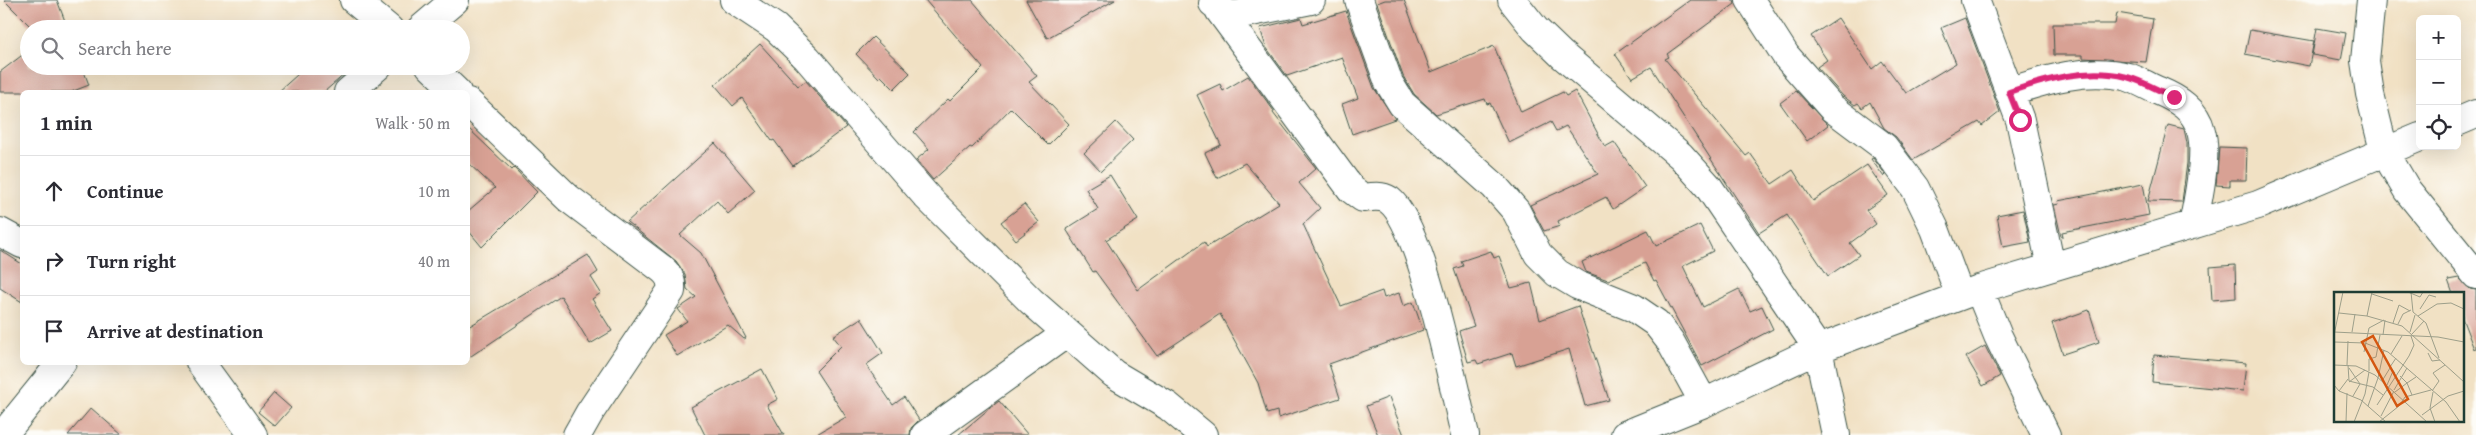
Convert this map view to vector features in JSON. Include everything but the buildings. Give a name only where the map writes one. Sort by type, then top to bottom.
[{"type":"street","points":[[354,0],[378,20]]},
{"type":"street","points":[[432,20],[455,0]]},
{"type":"street","points":[[734,0],[776,28],[807,58],[928,197],[1031,301],[1114,374],[1168,406],[1203,435]]},
{"type":"street","points":[[1215,5],[1227,14],[1236,15],[1311,0]]},
{"type":"street","points":[[1359,0],[1389,83],[1402,104],[1494,186],[1516,211],[1538,254],[1557,273],[1577,285],[1634,308],[1656,323],[1670,341],[1704,403]]},
{"type":"street","points":[[1512,0],[1535,29],[1562,55],[1681,156],[1708,186],[1818,348],[1836,435]]},
{"type":"street","points":[[1750,0],[1786,56],[1832,108],[1884,147],[1915,188],[1970,292],[1998,336],[2046,435]]},
{"type":"street","points":[[1975,0],[2020,120],[2051,267]]},
{"type":"street","points":[[2371,0],[2365,61],[2370,94],[2384,151],[2407,190],[2476,275]]},
{"type":"street","points":[[1215,5],[1351,189],[1363,198],[1379,196],[1389,200],[1396,209],[1424,268],[1465,435]]},
{"type":"street","points":[[2009,92],[2064,76],[2097,73],[2128,77],[2174,97],[2187,107],[2197,119],[2202,133],[2202,169],[2193,225]]},
{"type":"street","points":[[350,90],[368,75]]},
{"type":"street","points":[[439,75],[455,90]]},
{"type":"street","points":[[470,104],[568,198],[669,274],[672,283],[670,291],[590,412],[577,435]]},
{"type":"street","points":[[2461,120],[2476,114]]},
{"type":"street","points":[[1625,435],[1704,403],[1818,348],[1970,292],[2193,225],[2297,190],[2416,139]]},
{"type":"street","points":[[0,232],[20,243]]},
{"type":"street","points":[[925,435],[1067,333]]},
{"type":"street","points":[[3,435],[60,365]]},
{"type":"street","points":[[202,365],[253,435]]},
{"type":"route","points":[[2020,120],[2009,92],[2064,76],[2097,73],[2128,77],[2174,97]]}]
